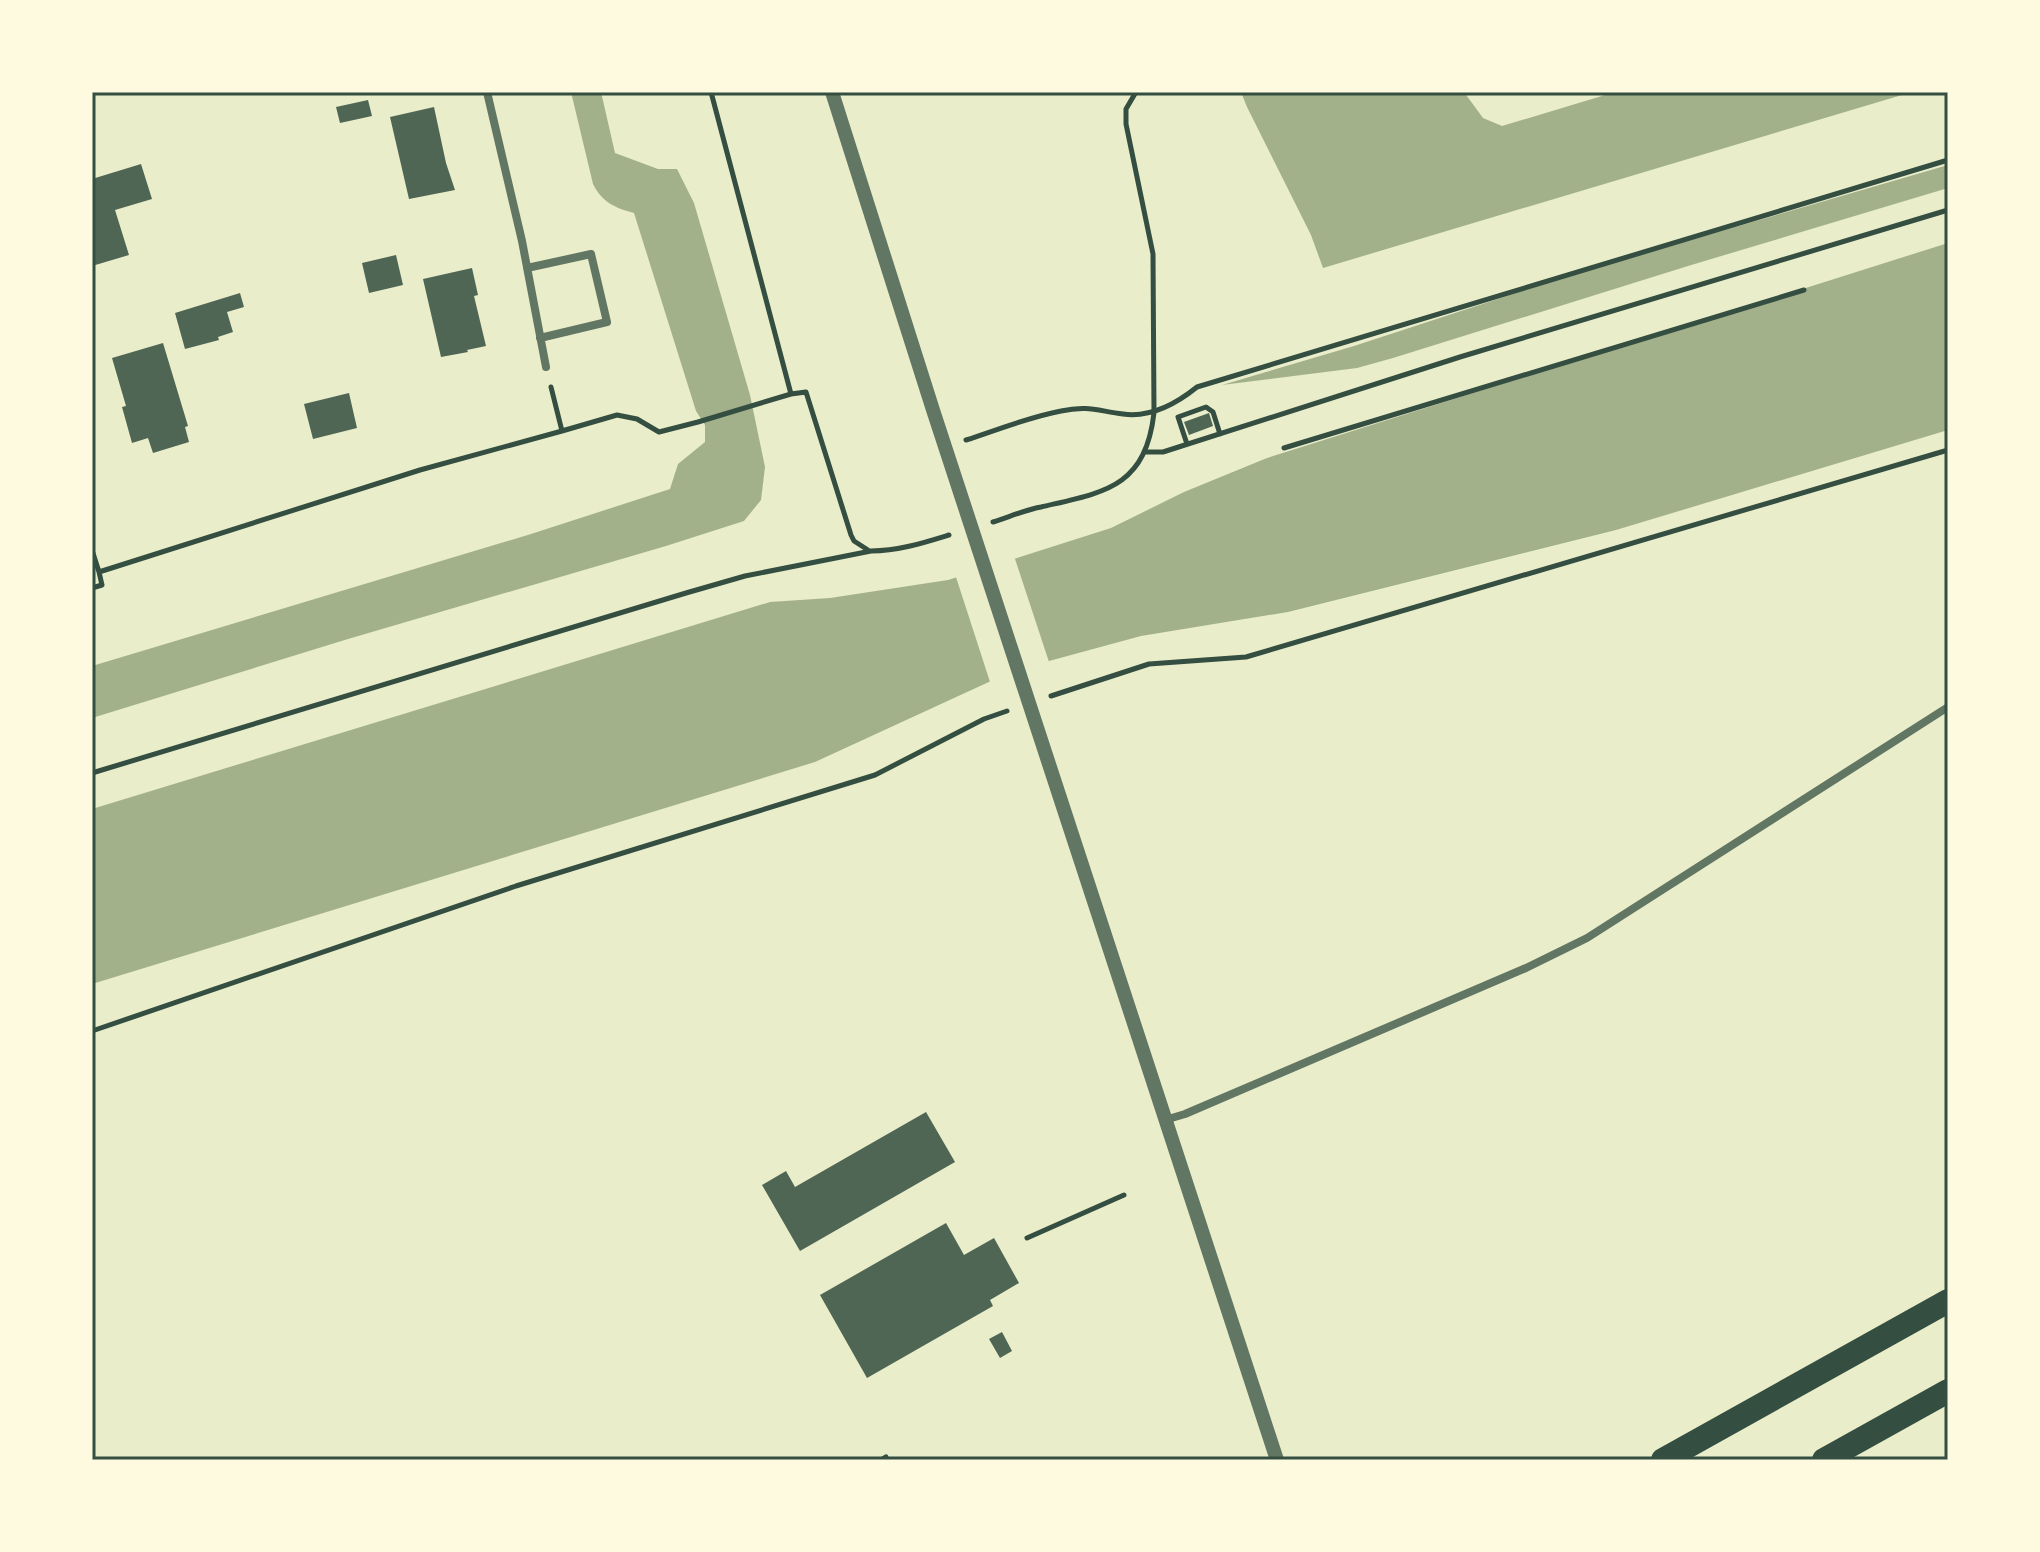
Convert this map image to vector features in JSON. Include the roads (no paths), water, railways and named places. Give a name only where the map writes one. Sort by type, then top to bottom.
[{"type":"highway","points":[[1663,1460],[1948,1301]]},
{"type":"highway","points":[[1824,1460],[1948,1391]]},
{"type":"street","points":[[487,92],[546,367]]},
{"type":"street","points":[[832,92],[1277,1460]]},
{"type":"street","points":[[527,268],[591,254],[607,322],[540,338]]},
{"type":"street","points":[[1165,1120],[1526,968],[1587,938],[1948,707]]}]
